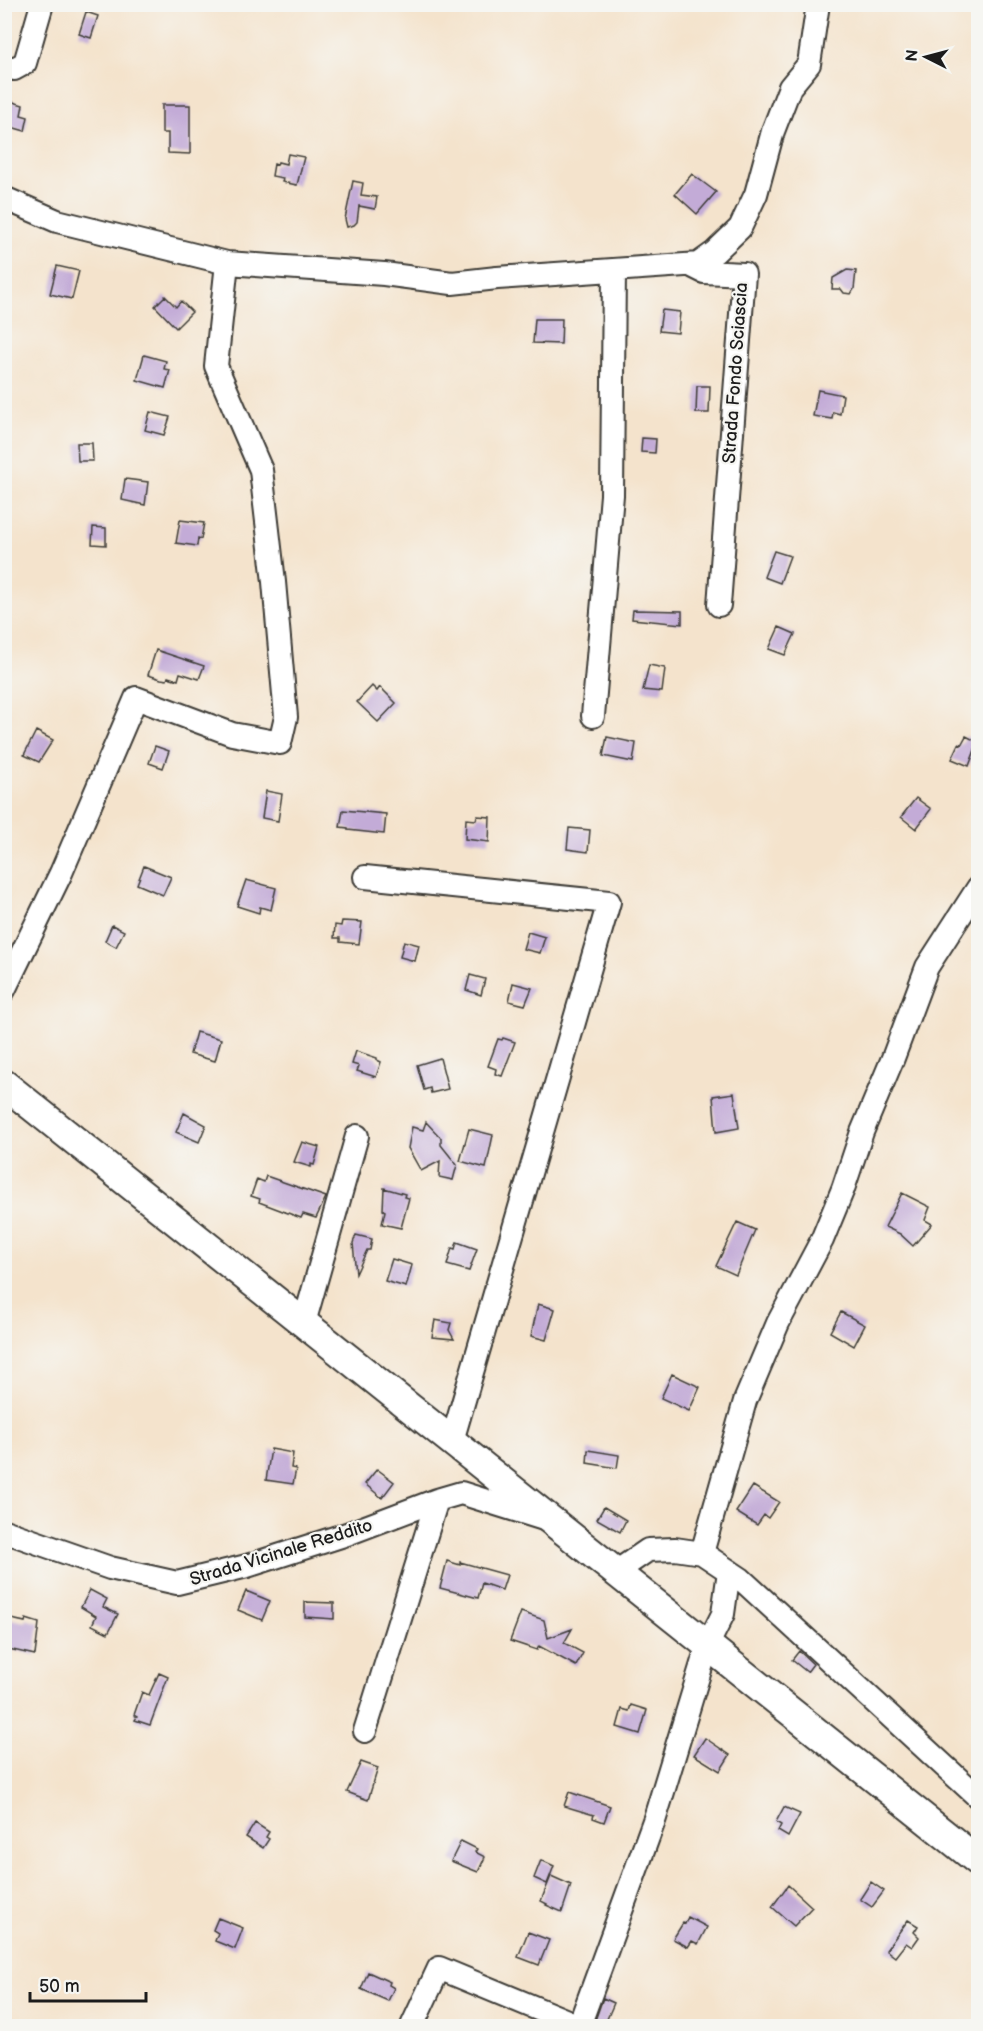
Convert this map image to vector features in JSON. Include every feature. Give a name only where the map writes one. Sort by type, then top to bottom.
[{"type":"main road","points":[[4,1084],[978,1861]]},
{"type":"street","points":[[4,66],[14,69],[25,63],[42,4]]},
{"type":"street","points":[[4,198],[57,221],[227,263],[384,274],[452,283],[699,264],[740,228],[756,194],[773,132],[790,87],[809,64],[818,4]]},
{"type":"street","points":[[4,990],[61,873],[135,698],[232,734],[280,743],[286,717],[261,470],[216,366],[227,263]]},
{"type":"street","name":"Strada Fondo Sciascia","points":[[699,264],[694,267],[704,272],[744,274],[719,605]]},
{"type":"street","points":[[593,716],[612,495],[614,270]]},
{"type":"street","points":[[365,877],[609,902],[452,1441]]},
{"type":"street","points":[[702,1553],[745,1401],[778,1323],[822,1240],[927,967],[978,888]]},
{"type":"street","points":[[304,1323],[357,1136]]},
{"type":"street","name":"Strada Vicinale Reddito","points":[[4,1531],[110,1568],[177,1583],[247,1566],[461,1493],[555,1523]]},
{"type":"street","points":[[365,1731],[437,1500]]},
{"type":"street","points":[[616,1572],[648,1550],[675,1549],[702,1553],[741,1579],[978,1797]]},
{"type":"street","points":[[412,2026],[438,1968],[579,2026],[655,1818],[708,1644],[723,1614],[729,1571]]},
{"type":"building","points":[[86,12],[98,16],[91,38],[79,34]]},
{"type":"building","points":[[10,101],[23,105],[21,115],[28,117],[25,131],[4,125],[4,104],[9,105]]},
{"type":"building","points":[[162,105],[190,105],[190,154],[168,153],[168,133],[162,133]]},
{"type":"building","points":[[288,154],[304,157],[297,185],[282,182],[283,178],[272,176],[274,164],[277,165],[278,162],[286,164]]},
{"type":"building","points":[[692,174],[716,192],[697,214],[675,194]]},
{"type":"building","points":[[353,181],[363,183],[361,195],[377,197],[375,209],[359,206],[357,222],[347,227],[345,219]]},
{"type":"building","points":[[57,266],[79,271],[72,299],[50,294]]},
{"type":"building","points":[[847,270],[856,271],[854,289],[851,294],[844,293],[841,289],[832,289],[833,278]]},
{"type":"building","points":[[165,296],[176,307],[181,301],[192,312],[176,328],[155,306]]},
{"type":"building","points":[[662,310],[680,312],[678,333],[659,331]]},
{"type":"building","points":[[535,319],[562,319],[561,344],[533,343]]},
{"type":"building","points":[[144,355],[166,361],[164,369],[170,370],[165,388],[137,380]]},
{"type":"building","points":[[697,386],[710,386],[709,413],[696,413]]},
{"type":"building","points":[[818,390],[843,395],[840,414],[833,412],[832,419],[813,416]]},
{"type":"building","points":[[150,412],[170,417],[164,435],[145,430]]},
{"type":"building","points":[[642,438],[656,439],[655,453],[641,452]]},
{"type":"building","points":[[77,443],[92,443],[93,461],[78,461]]},
{"type":"building","points":[[125,479],[148,482],[145,505],[122,500]]},
{"type":"building","points":[[180,520],[204,523],[197,546],[176,543]]},
{"type":"building","points":[[93,527],[106,528],[106,545],[92,544]]},
{"type":"building","points":[[774,551],[790,556],[780,583],[764,577]]},
{"type":"building","points":[[633,610],[682,611],[682,624],[632,619]]},
{"type":"building","points":[[779,627],[795,634],[785,655],[769,649]]},
{"type":"building","points":[[156,650],[204,666],[199,679],[180,673],[178,680],[168,677],[167,680],[161,679],[148,675]]},
{"type":"building","points":[[649,665],[665,668],[662,692],[643,690]]},
{"type":"building","points":[[372,686],[377,691],[380,687],[396,703],[378,722],[357,702]]},
{"type":"building","points":[[36,731],[53,740],[39,762],[24,755]]},
{"type":"building","points":[[966,736],[978,742],[969,766],[952,759],[959,744],[961,745]]},
{"type":"building","points":[[607,737],[636,743],[633,762],[603,756]]},
{"type":"building","points":[[155,746],[169,751],[163,768],[149,763]]},
{"type":"building","points":[[266,791],[282,794],[278,821],[262,818]]},
{"type":"building","points":[[916,798],[931,809],[916,829],[901,817]]},
{"type":"building","points":[[343,810],[386,814],[384,834],[340,827]]},
{"type":"building","points":[[477,816],[490,817],[489,842],[465,839],[466,819],[476,820]]},
{"type":"building","points":[[569,828],[590,830],[588,852],[567,849]]},
{"type":"building","points":[[144,866],[171,877],[163,895],[137,884]]},
{"type":"building","points":[[246,880],[276,888],[271,910],[260,907],[259,913],[237,906]]},
{"type":"building","points":[[342,921],[362,922],[359,944],[340,942],[340,938],[334,938],[335,925],[341,926]]},
{"type":"building","points":[[112,925],[124,931],[116,947],[105,941]]},
{"type":"building","points":[[528,932],[545,937],[540,953],[523,949]]},
{"type":"building","points":[[404,941],[419,945],[415,961],[400,957]]},
{"type":"building","points":[[470,975],[485,979],[481,995],[466,990]]},
{"type":"building","points":[[513,983],[532,988],[525,1005],[509,1001]]},
{"type":"building","points":[[196,1032],[221,1039],[215,1061],[190,1054]]},
{"type":"building","points":[[503,1038],[515,1042],[502,1076],[495,1074],[496,1069],[488,1066],[498,1039]]},
{"type":"building","points":[[356,1051],[377,1058],[381,1062],[376,1077],[357,1071],[359,1066],[352,1064]]},
{"type":"building","points":[[440,1058],[448,1089],[431,1093],[430,1088],[424,1090],[417,1065]]},
{"type":"building","points":[[734,1093],[739,1128],[716,1132],[713,1096]]},
{"type":"building","points":[[184,1113],[206,1125],[199,1142],[176,1132]]},
{"type":"building","points":[[426,1122],[441,1138],[441,1145],[457,1165],[453,1180],[439,1177],[440,1161],[421,1171],[408,1148],[412,1127],[423,1130]]},
{"type":"building","points":[[469,1129],[493,1135],[486,1168],[460,1161]]},
{"type":"building","points":[[302,1142],[319,1147],[314,1165],[311,1164],[311,1167],[294,1162]]},
{"type":"building","points":[[266,1176],[326,1197],[316,1218],[303,1214],[301,1218],[259,1202],[260,1199],[251,1196],[257,1179],[264,1182]]},
{"type":"building","points":[[384,1188],[405,1194],[404,1197],[409,1198],[401,1228],[382,1224],[385,1211],[383,1210]]},
{"type":"building","points":[[902,1193],[930,1207],[925,1220],[932,1224],[913,1246],[900,1234],[885,1227]]},
{"type":"building","points":[[737,1222],[755,1230],[736,1275],[716,1266]]},
{"type":"building","points":[[356,1235],[372,1239],[370,1250],[367,1250],[356,1274],[353,1243]]},
{"type":"building","points":[[457,1242],[477,1249],[469,1271],[447,1265],[452,1248],[455,1249]]},
{"type":"building","points":[[392,1259],[412,1265],[406,1287],[385,1281]]},
{"type":"building","points":[[538,1304],[555,1309],[546,1340],[531,1336]]},
{"type":"building","points":[[841,1312],[865,1325],[854,1346],[830,1332]]},
{"type":"building","points":[[435,1320],[451,1323],[449,1330],[454,1339],[432,1337]]},
{"type":"building","points":[[672,1374],[700,1387],[689,1411],[661,1398]]},
{"type":"building","points":[[271,1449],[293,1453],[291,1468],[296,1469],[293,1484],[266,1480]]},
{"type":"building","points":[[588,1450],[619,1455],[617,1468],[587,1463]]},
{"type":"building","points":[[377,1469],[394,1482],[382,1498],[365,1484]]},
{"type":"building","points":[[753,1486],[779,1502],[768,1518],[764,1515],[757,1525],[736,1512]]},
{"type":"building","points":[[604,1507],[626,1520],[620,1532],[597,1519]]},
{"type":"building","points":[[447,1561],[460,1565],[460,1562],[507,1575],[502,1590],[482,1583],[478,1598],[440,1588]]},
{"type":"building","points":[[90,1590],[107,1599],[103,1607],[118,1614],[108,1633],[92,1625],[96,1616],[81,1607]]},
{"type":"building","points":[[246,1591],[270,1601],[262,1620],[238,1610]]},
{"type":"building","points":[[305,1602],[334,1603],[334,1619],[305,1617]]},
{"type":"building","points":[[521,1612],[544,1620],[548,1638],[572,1629],[564,1643],[583,1653],[576,1666],[539,1646],[537,1650],[510,1641]]},
{"type":"building","points":[[7,1618],[25,1622],[26,1619],[39,1623],[35,1655],[4,1648]]},
{"type":"building","points":[[799,1651],[813,1664],[807,1672],[792,1660]]},
{"type":"building","points":[[159,1673],[168,1677],[150,1725],[135,1720],[137,1717],[134,1715],[142,1692],[149,1695]]},
{"type":"building","points":[[631,1705],[647,1710],[640,1734],[617,1727],[622,1709],[629,1711]]},
{"type":"building","points":[[705,1738],[730,1755],[720,1771],[694,1755]]},
{"type":"building","points":[[361,1762],[378,1768],[368,1800],[347,1792]]},
{"type":"building","points":[[569,1792],[610,1806],[604,1822],[593,1818],[594,1815],[564,1806]]},
{"type":"building","points":[[784,1807],[800,1814],[788,1837],[778,1831],[781,1825],[776,1822]]},
{"type":"building","points":[[255,1823],[269,1832],[266,1837],[269,1839],[263,1848],[246,1837]]},
{"type":"building","points":[[461,1841],[477,1849],[475,1852],[485,1857],[478,1872],[451,1861]]},
{"type":"building","points":[[541,1860],[554,1866],[547,1884],[534,1878]]},
{"type":"building","points":[[551,1876],[571,1885],[562,1912],[541,1901]]},
{"type":"building","points":[[871,1882],[884,1891],[872,1907],[860,1899]]},
{"type":"building","points":[[788,1885],[812,1907],[794,1926],[772,1907]]},
{"type":"building","points":[[688,1917],[707,1927],[698,1944],[692,1941],[688,1947],[673,1939]]},
{"type":"building","points":[[218,1918],[243,1928],[235,1949],[215,1941],[218,1933],[213,1930]]},
{"type":"building","points":[[908,1920],[918,1926],[914,1932],[919,1937],[912,1947],[906,1943],[895,1957],[886,1950]]},
{"type":"building","points":[[528,1932],[549,1940],[539,1965],[518,1957]]},
{"type":"building","points":[[368,1972],[390,1982],[389,1985],[394,1988],[388,2001],[361,1989]]},
{"type":"building","points":[[603,1998],[614,2003],[604,2026],[593,2026]]}]
